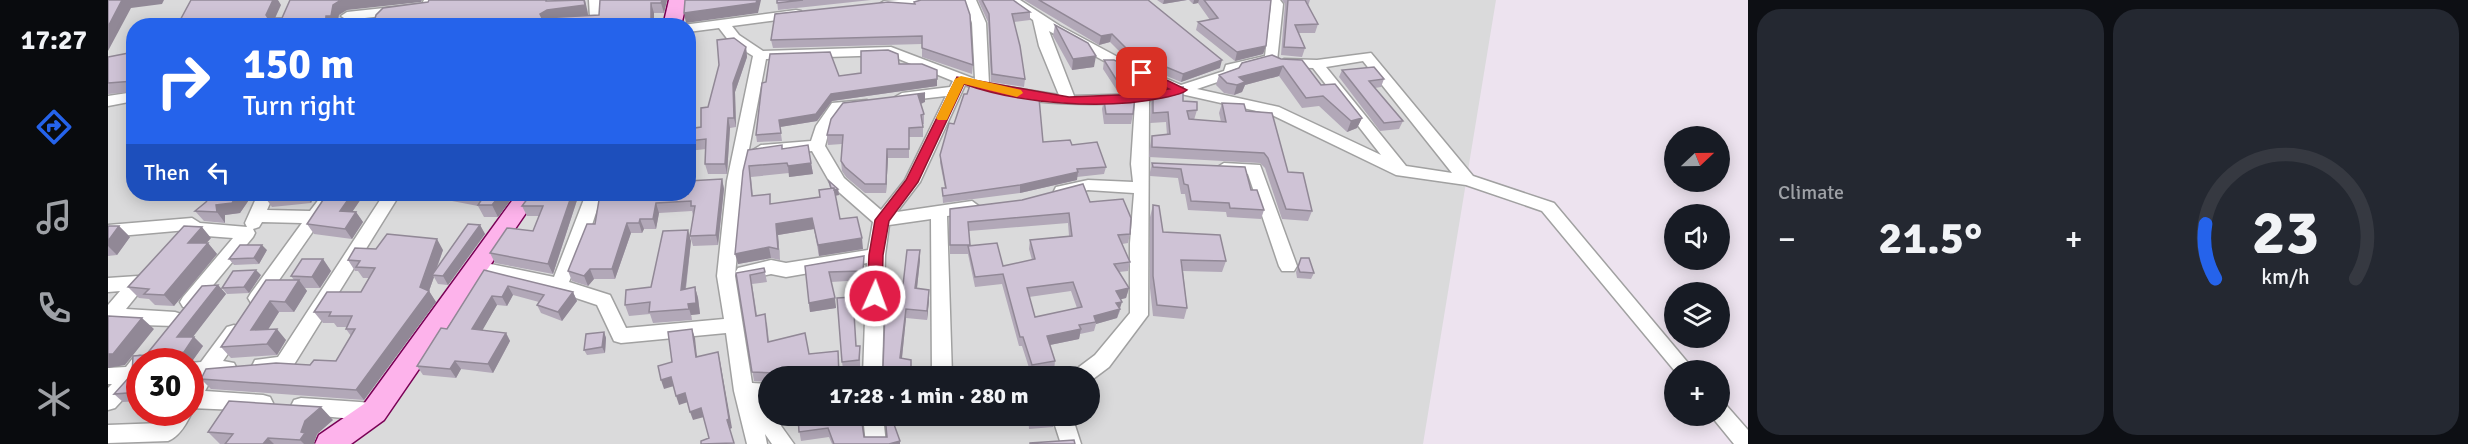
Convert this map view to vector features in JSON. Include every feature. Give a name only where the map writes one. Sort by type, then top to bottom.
[{"type":"main road","points":[[674,18],[678,0]]},
{"type":"main road","points":[[329,444],[374,412],[523,201]]},
{"type":"street","points":[[346,18],[355,0]]},
{"type":"street","points":[[363,18],[427,7],[430,0]]},
{"type":"street","points":[[595,0],[597,18]]},
{"type":"street","points":[[875,6],[946,0]]},
{"type":"street","points":[[970,0],[979,23],[982,87]]},
{"type":"street","points":[[1011,0],[1039,19],[1122,64],[1182,90],[1274,110],[1402,171],[1467,180],[1548,207],[1676,360]]},
{"type":"street","points":[[1272,58],[1276,4],[1273,0]]},
{"type":"street","points":[[696,27],[806,12]]},
{"type":"street","points":[[1039,19],[1046,46],[1069,101]]},
{"type":"street","points":[[724,25],[734,38],[760,55],[891,51],[958,85]]},
{"type":"street","points":[[757,444],[744,391],[726,276],[729,182],[743,151],[760,55]]},
{"type":"street","points":[[985,206],[882,220],[838,182],[817,146],[823,126],[837,106],[958,85],[1069,101],[1142,98],[1182,90],[1230,73],[1226,64],[1272,58],[1278,63],[1317,64],[1366,56],[1467,180]]},
{"type":"street","points":[[1317,64],[1402,171]]},
{"type":"street","points":[[872,366],[876,255],[882,220],[912,182],[958,85]]},
{"type":"street","points":[[108,101],[126,98]]},
{"type":"street","points":[[1095,366],[1102,361],[1139,315],[1138,243],[1145,164],[1142,98]]},
{"type":"street","points":[[743,151],[817,146]]},
{"type":"street","points":[[1208,167],[1254,169],[1288,266]]},
{"type":"street","points":[[1043,196],[1088,185],[1142,188]]},
{"type":"street","points":[[162,336],[247,233],[258,216],[263,201]]},
{"type":"street","points":[[204,363],[326,201]]},
{"type":"street","points":[[204,371],[283,364],[388,201]]},
{"type":"street","points":[[559,285],[582,231],[592,201]]},
{"type":"street","points":[[939,212],[942,366]]},
{"type":"street","points":[[258,216],[315,217]]},
{"type":"street","points":[[192,224],[194,229],[247,233]]},
{"type":"street","points":[[108,231],[192,224]]},
{"type":"street","points":[[177,241],[192,224]]},
{"type":"street","points":[[726,276],[771,267],[786,270],[876,255]]},
{"type":"street","points":[[109,316],[153,266]]},
{"type":"street","points":[[476,268],[559,285],[604,300],[621,336],[734,325]]},
{"type":"street","points":[[108,285],[138,283]]},
{"type":"street","points":[[109,316],[175,319]]},
{"type":"street","points":[[108,376],[126,370]]},
{"type":"street","points":[[108,402],[126,381]]},
{"type":"street","points":[[744,391],[758,392]]},
{"type":"street","points":[[744,391],[784,444]]},
{"type":"street","points":[[204,404],[374,412]]},
{"type":"street","points":[[1730,424],[1747,444]]},
{"type":"street","points":[[108,434],[168,432],[172,426]]},
{"type":"street","points":[[874,426],[876,444]]},
{"type":"street","points":[[1065,426],[1071,444]]},
{"type":"shaded area","points":[[108,0],[1496,0],[1423,444],[108,444]]},
{"type":"building","points":[[108,0],[122,0],[108,27]]},
{"type":"building","points":[[191,0],[273,0],[266,15],[268,18],[181,18]]},
{"type":"building","points":[[290,0],[341,0],[333,5],[331,16],[326,18],[282,18]]},
{"type":"building","points":[[429,0],[584,0],[585,5],[547,10],[540,14],[542,18],[375,18],[383,8]]},
{"type":"building","points":[[600,0],[662,0],[661,3],[651,3],[651,18],[542,18],[599,15]]},
{"type":"building","points":[[685,0],[757,0],[756,3],[684,13]]},
{"type":"building","points":[[777,0],[803,0],[777,3]]},
{"type":"building","points":[[965,0],[970,15],[973,65],[922,48],[922,36],[771,40],[775,14],[888,2],[915,4],[914,2]]},
{"type":"building","points":[[982,0],[1013,0],[1030,12],[1012,14],[1025,79],[992,74],[989,14]]},
{"type":"building","points":[[1039,0],[1148,0],[1222,60],[1183,74],[1130,52],[1112,34],[1101,36]]},
{"type":"building","points":[[1204,0],[1271,0],[1266,46],[1237,52],[1198,22],[1218,18]]},
{"type":"building","points":[[1288,0],[1305,0],[1318,24],[1295,25],[1305,48],[1284,47]]},
{"type":"building","points":[[1055,25],[1088,43],[1096,56],[1073,59]]},
{"type":"building","points":[[734,38],[746,47],[733,83],[734,118],[728,118],[725,164],[705,164],[706,139],[696,140],[696,128],[701,127],[701,108],[708,107],[719,65],[717,40]]},
{"type":"building","points":[[888,50],[898,54],[899,64],[922,64],[937,70],[937,79],[831,94],[816,114],[779,120],[781,133],[756,135],[762,83],[766,82],[770,54],[830,52],[839,76],[861,73],[861,51]]},
{"type":"building","points":[[126,54],[126,82],[108,83],[108,57]]},
{"type":"building","points":[[1272,55],[1281,59],[1302,60],[1321,85],[1335,84],[1362,118],[1351,121],[1323,96],[1306,98],[1283,66],[1239,77],[1245,82],[1237,85],[1227,83],[1219,75],[1239,68],[1242,63]]},
{"type":"building","points":[[1104,60],[1114,60],[1160,80],[1119,84]]},
{"type":"building","points":[[1374,67],[1384,79],[1369,81],[1403,121],[1384,123],[1342,70]]},
{"type":"building","points":[[971,82],[1027,95],[1027,98],[1039,98],[1043,142],[1070,140],[1072,145],[1097,142],[1106,167],[1077,169],[1078,172],[1020,185],[943,196],[942,188],[946,188],[940,155],[949,123],[954,124],[964,94],[967,94]]},
{"type":"building","points":[[1183,87],[1183,101],[1197,102],[1197,110],[1187,111],[1189,119],[1226,122],[1222,103],[1244,104],[1246,111],[1272,113],[1288,172],[1303,173],[1312,211],[1286,209],[1268,158],[1264,153],[1152,147],[1152,136],[1170,134],[1168,112],[1153,113],[1153,93]]},
{"type":"building","points":[[925,93],[918,95],[924,114],[921,115],[923,127],[909,128],[909,149],[887,149],[886,184],[865,184],[841,161],[843,135],[827,135],[831,119],[843,103]]},
{"type":"building","points":[[1127,96],[1135,96],[1133,114],[1106,114],[1104,100],[1130,100]]},
{"type":"building","points":[[782,145],[782,149],[808,145],[811,163],[788,166],[787,163],[749,166],[752,196],[770,194],[770,204],[820,197],[819,190],[834,188],[840,219],[857,217],[862,238],[818,245],[812,218],[776,224],[778,249],[769,247],[735,254],[743,171],[748,150]]},
{"type":"building","points":[[1152,163],[1245,167],[1251,190],[1257,190],[1264,210],[1230,208],[1229,203],[1191,201],[1188,185],[1184,184],[1181,169],[1153,167]]},
{"type":"building","points":[[722,179],[716,235],[690,236],[695,206],[691,206],[691,201],[696,201],[696,181]]},
{"type":"building","points":[[829,181],[838,189],[831,188]]},
{"type":"building","points":[[1083,184],[1090,202],[1123,199],[1131,218],[1130,234],[1118,235],[1130,262],[1114,264],[1129,288],[1116,291],[1122,302],[1116,303],[1120,309],[1094,316],[1096,322],[1079,325],[1081,329],[1047,336],[1055,361],[1032,365],[1023,337],[1020,337],[1003,274],[975,277],[968,246],[997,243],[1003,266],[1035,259],[1030,240],[1072,236],[1069,213],[968,222],[970,245],[950,245],[950,209],[1022,200]],"holes":[[[1073,282],[1082,307],[1035,317],[1027,288]]]},
{"type":"building","points":[[233,201],[216,205],[217,212],[195,211],[206,202]]},
{"type":"building","points":[[322,201],[347,201],[340,211],[356,212],[345,229],[307,224]]},
{"type":"building","points":[[481,201],[495,201],[492,205],[478,205]]},
{"type":"building","points":[[526,201],[570,201],[548,264],[490,253],[507,228],[533,231],[543,206],[522,206]]},
{"type":"building","points":[[599,201],[691,201],[656,203],[653,219],[640,219],[639,223],[627,223],[612,269],[590,269],[584,276],[568,271],[587,224],[595,224]]},
{"type":"building","points":[[1153,205],[1159,206],[1163,232],[1220,235],[1226,261],[1181,260],[1187,308],[1157,305],[1153,276]]},
{"type":"building","points":[[468,224],[480,225],[443,276],[432,275]]},
{"type":"building","points":[[108,226],[119,226],[108,241]]},
{"type":"building","points":[[184,226],[202,227],[188,243],[208,243],[164,295],[144,294],[149,289],[128,287]]},
{"type":"building","points":[[688,230],[681,290],[695,287],[696,303],[688,304],[689,309],[649,312],[650,302],[625,305],[626,290],[651,287],[663,231]]},
{"type":"building","points":[[387,234],[437,239],[420,287],[429,291],[356,390],[204,379],[206,369],[276,363],[310,365],[314,360],[336,361],[355,329],[346,329],[352,316],[329,316],[331,312],[314,312],[327,292],[361,292],[375,268],[356,267],[360,261],[348,260],[355,248],[376,249]]},
{"type":"building","points":[[240,245],[262,245],[254,258],[229,259]]},
{"type":"building","points":[[907,250],[920,250],[915,288],[929,290],[927,311],[906,309],[900,358],[911,360],[911,366],[883,366],[886,283],[903,285]]},
{"type":"building","points":[[864,256],[863,271],[829,272],[835,298],[809,303],[805,266]]},
{"type":"building","points":[[1301,258],[1309,258],[1314,273],[1300,272],[1298,267]]},
{"type":"building","points":[[302,259],[323,259],[312,277],[291,276]]},
{"type":"building","points":[[764,268],[765,272],[750,275],[756,316],[765,314],[768,342],[805,333],[809,354],[838,351],[839,366],[758,366],[758,372],[752,372],[736,273]]},
{"type":"building","points":[[256,270],[244,287],[222,288],[233,271]]},
{"type":"building","points":[[484,270],[573,292],[558,312],[537,305],[544,295],[508,286],[502,297],[492,296],[472,329],[506,333],[488,364],[455,361],[450,369],[417,366],[441,328],[447,329]]},
{"type":"building","points":[[266,280],[299,280],[285,302],[270,301],[251,330],[277,329],[267,344],[221,347]]},
{"type":"building","points":[[218,285],[177,337],[194,337],[187,348],[152,348],[202,286]]},
{"type":"building","points":[[853,297],[856,346],[860,346],[859,360],[842,362],[837,298]]},
{"type":"building","points":[[108,316],[142,318],[113,354],[108,354]]},
{"type":"building","points":[[692,329],[696,357],[718,352],[729,419],[727,420],[734,443],[701,444],[701,441],[709,438],[701,408],[690,412],[685,393],[676,396],[671,377],[661,380],[658,366],[672,362],[668,332]]},
{"type":"building","points":[[604,332],[602,347],[584,350],[586,334]]},
{"type":"building","points":[[126,381],[126,393],[114,394]]},
{"type":"building","points":[[229,401],[321,407],[305,421],[301,432],[305,433],[300,440],[268,438],[263,444],[225,444],[233,434],[208,432]]},
{"type":"building","points":[[799,426],[862,426],[864,437],[887,437],[886,426],[895,426],[900,441],[889,444],[834,444],[828,428],[799,432]]},
{"type":"building","points":[[1074,440],[1075,444],[1030,444],[1030,443]]},
{"type":"slow traffic","points":[[942,118],[961,79],[982,87],[1017,93]]},
{"type":"route","points":[[875,296],[876,255],[882,220],[912,182],[961,79],[982,87],[1069,101],[1142,98],[1182,90],[1142,73]]}]
